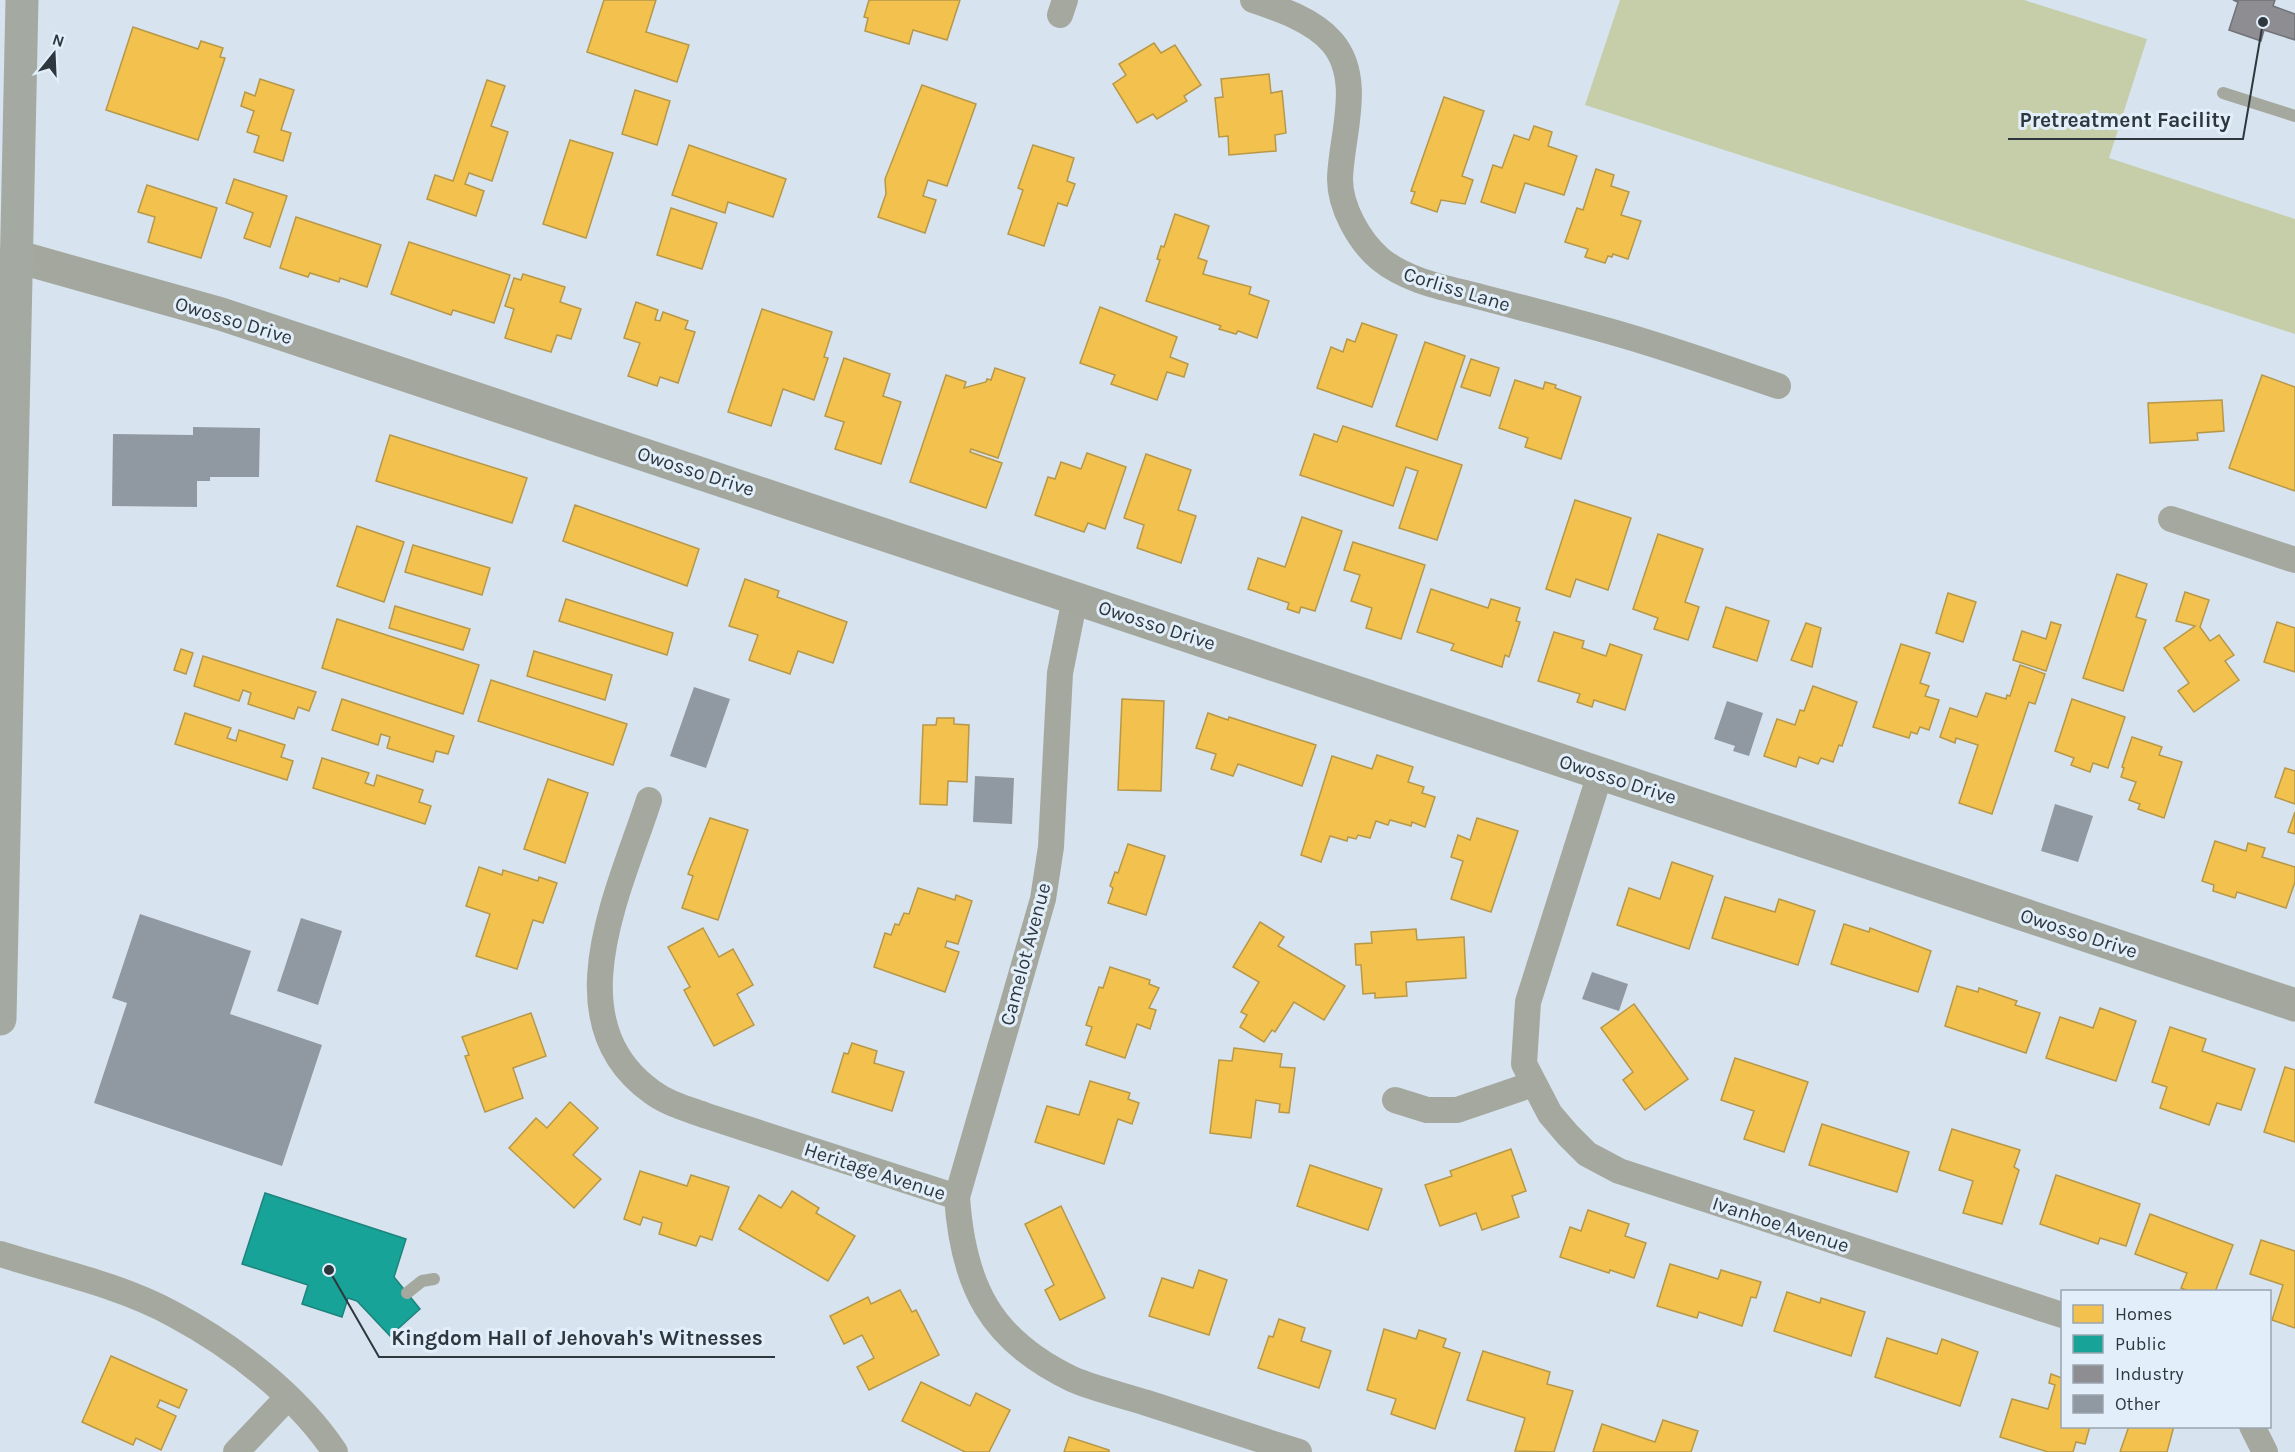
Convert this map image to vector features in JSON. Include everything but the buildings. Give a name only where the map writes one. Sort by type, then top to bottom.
[{"type":"main road","points":[[0,1018],[4,575],[15,256],[10,79],[22,0]]},
{"type":"street","name":"Corliss Lane","points":[[1253,0],[1309,24],[1332,42],[1345,63],[1348,108],[1340,181],[1346,206],[1358,233],[1378,257],[1396,271],[1430,284],[1627,336],[1778,386]]},
{"type":"street","name":"Owosso Drive","points":[[15,256],[232,318],[2295,1005]]},
{"type":"street","points":[[2171,519],[2295,560]]},
{"type":"street","name":"Camelot Avenue","points":[[957,1197],[1043,899],[1051,847],[1060,673],[1075,598]]},
{"type":"street","name":"Ivanhoe Avenue","points":[[1600,774],[1528,1002],[1524,1064],[1550,1114],[1587,1154],[1619,1171],[2061,1315]]},
{"type":"street","name":"Heritage Avenue","points":[[649,800],[601,954],[600,1002],[606,1029],[624,1065],[653,1092],[672,1103],[957,1197],[960,1241],[972,1280],[993,1318],[1015,1343],[1037,1359],[1074,1379],[1299,1452]]},
{"type":"street","points":[[1395,1100],[1427,1110],[1457,1110],[1533,1084]]},
{"type":"street","points":[[0,1254],[125,1293],[172,1313],[214,1339],[288,1397],[335,1452]]},
{"type":"street","points":[[236,1452],[288,1397]]},
{"type":"street","points":[[2253,1428],[2265,1452]]},
{"type":"lane","points":[[2223,93],[2295,116]]},
{"type":"lane","points":[[407,1293],[422,1281],[434,1279]]},
{"type":"green space","points":[[1620,0],[2024,0],[2147,39],[2109,158],[2295,219],[2295,334],[1585,105]]},
{"type":"place","name":"Pretreatment Facility","points":[[2263,22]]},
{"type":"place","name":"Kingdom Hall of Jehovah's Witnesses","points":[[329,1270]]}]
